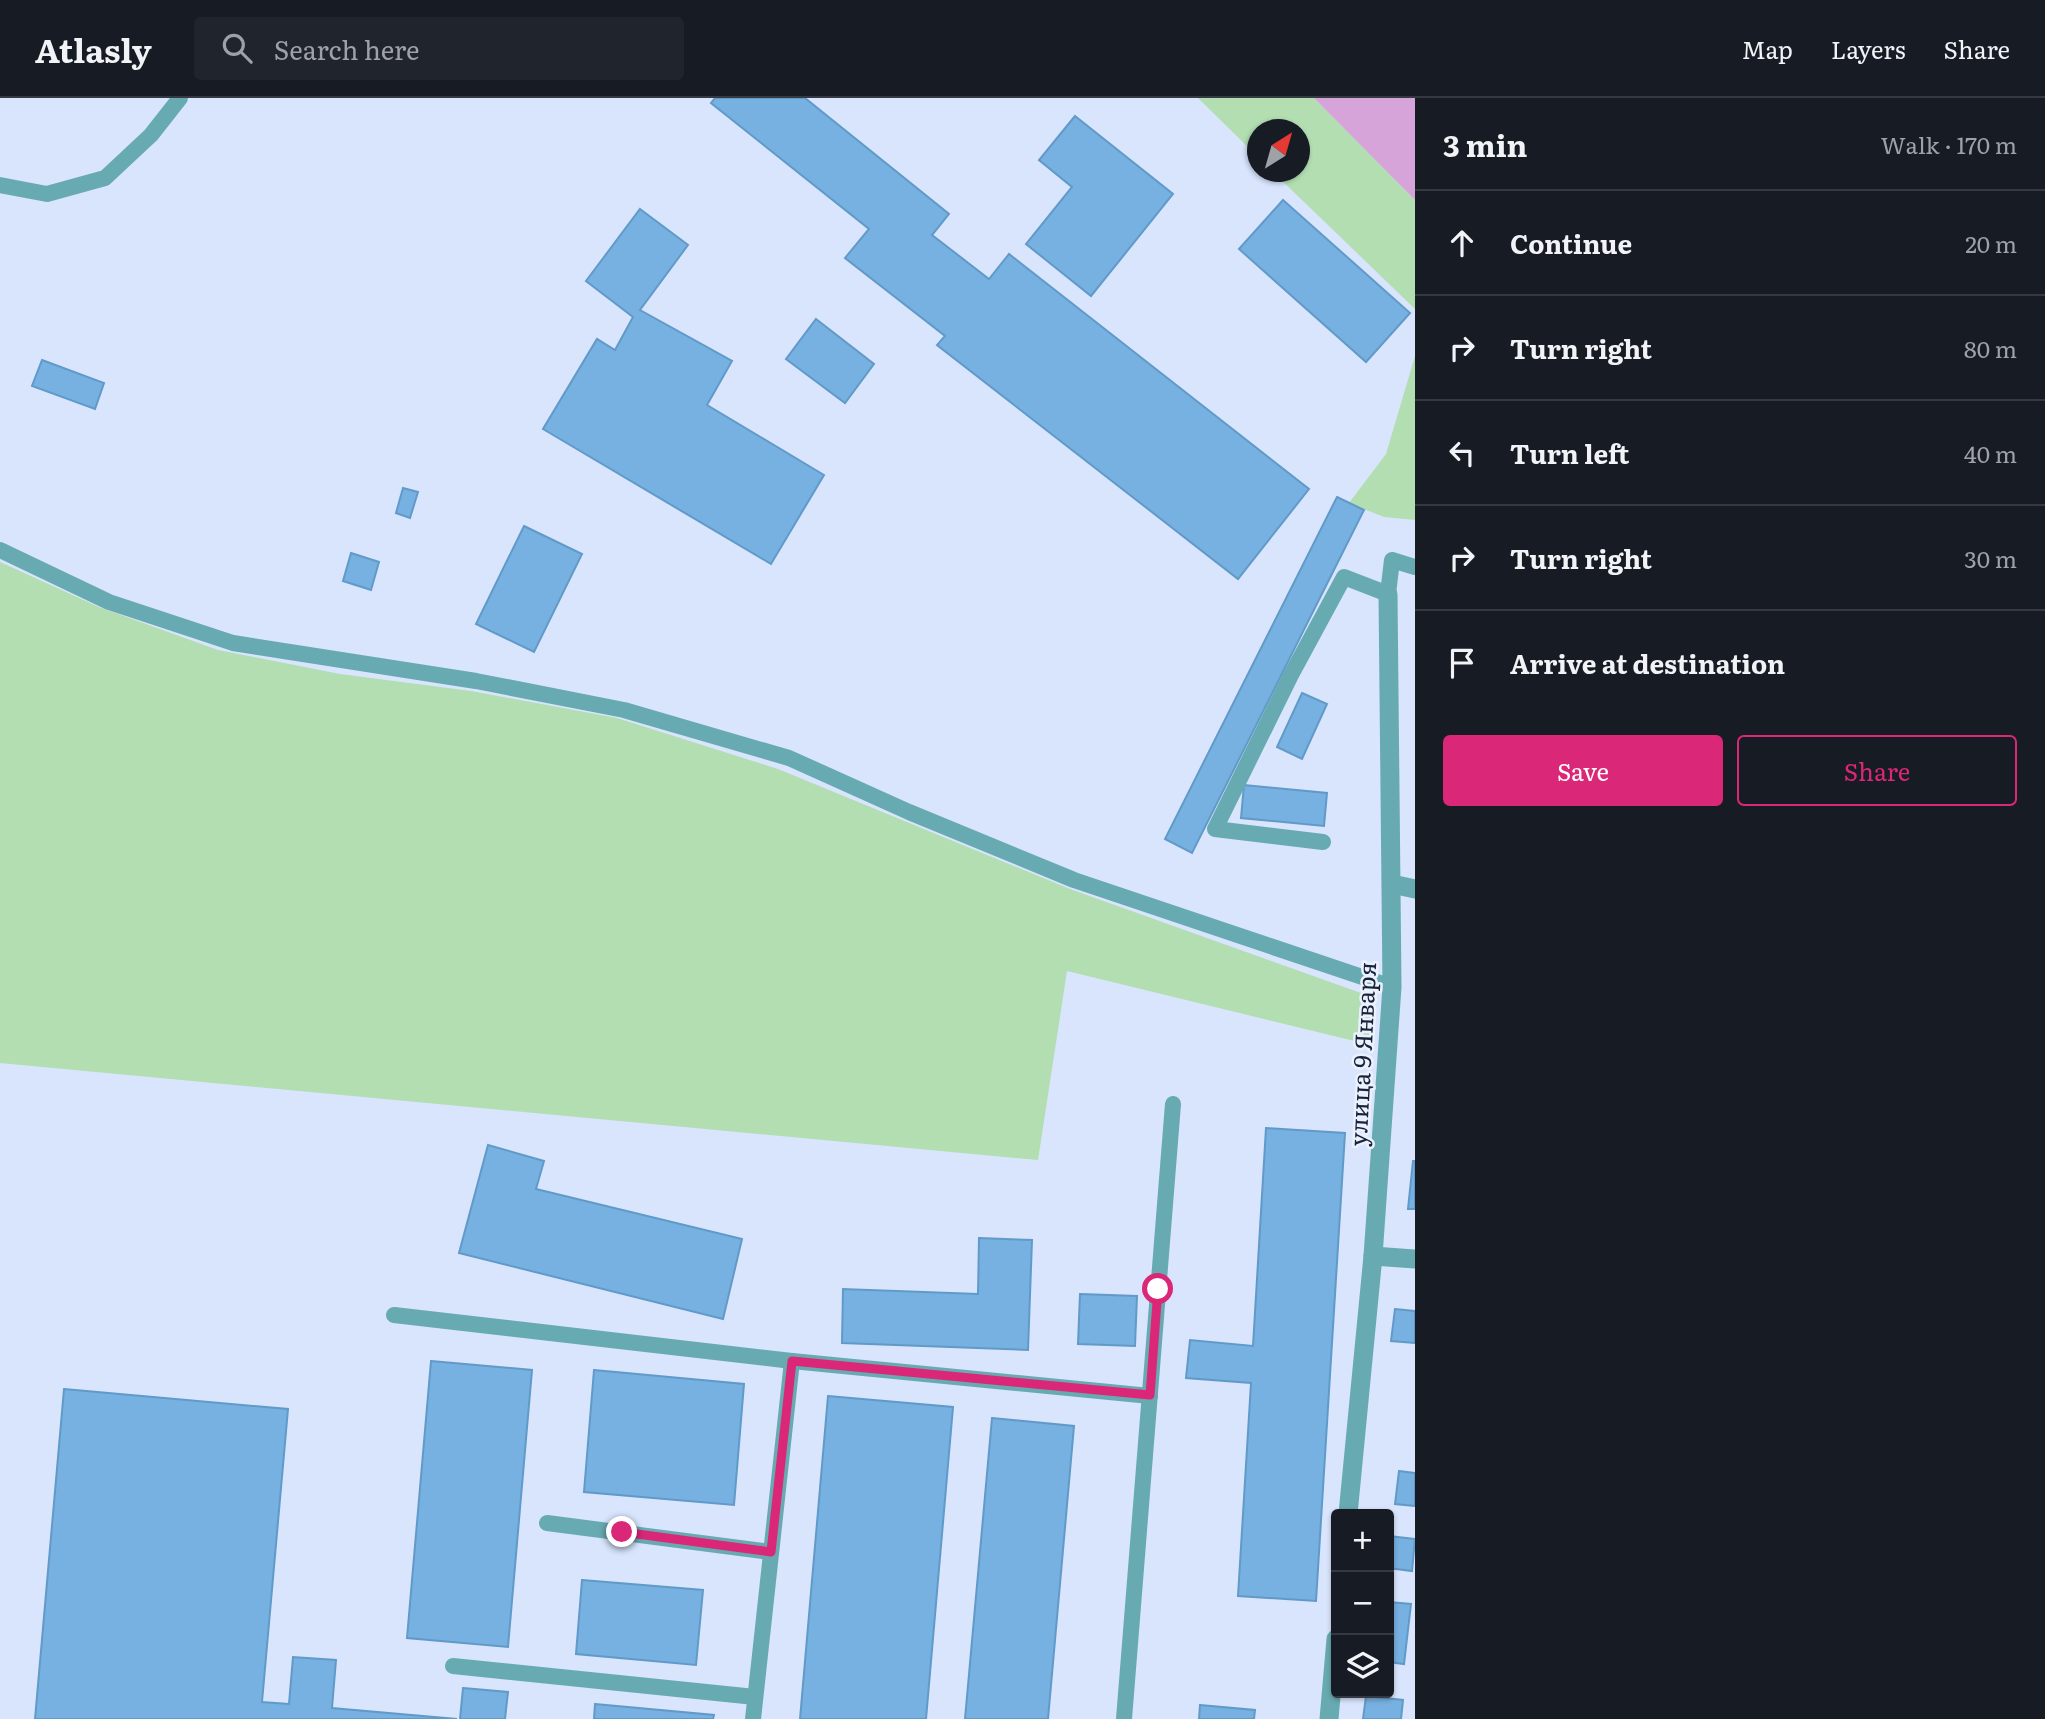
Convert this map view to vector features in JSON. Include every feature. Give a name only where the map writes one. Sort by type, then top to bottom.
[{"type":"street","name":"улица 9 Января","points":[[1348,1509],[1373,1256],[1392,987],[1388,594]]},
{"type":"street","points":[[1392,884],[1415,889]]},
{"type":"street","points":[[1373,1256],[1415,1259]]},
{"type":"street","points":[[1329,1719],[1331,1696]]},
{"type":"lane","points":[[0,185],[47,194],[105,178],[151,135],[180,98]]},
{"type":"lane","points":[[0,550],[109,602],[233,643],[476,681],[624,710],[789,758],[909,812],[1074,880],[1392,987]]},
{"type":"lane","points":[[1322,842],[1215,830],[1291,675],[1344,578],[1388,594],[1392,560],[1415,566]]},
{"type":"lane","points":[[1124,1719],[1173,1104]]},
{"type":"lane","points":[[394,1315],[792,1361],[1150,1395]]},
{"type":"lane","points":[[753,1719],[792,1361]]},
{"type":"lane","points":[[547,1523],[771,1552]]},
{"type":"lane","points":[[453,1666],[755,1697]]},
{"type":"green space","points":[[1198,98],[1314,98],[1415,200],[1415,309],[1283,182],[1310,182],[1310,119],[1247,119],[1247,146]]},
{"type":"green space","points":[[1415,356],[1415,520],[1384,517],[1349,503],[1386,454]]},
{"type":"green space","points":[[0,562],[99,607],[218,650],[340,674],[471,691],[617,718],[778,769],[1070,889],[1372,997],[1371,1045],[1067,971],[1038,1160],[0,1063]]},
{"type":"shaded area","points":[[1314,98],[1415,98],[1415,200]]},
{"type":"building","points":[[715,98],[805,98],[949,214],[932,235],[989,279],[1009,254],[1309,489],[1238,579],[937,345],[945,336],[845,258],[869,229],[711,103]]},
{"type":"building","points":[[1075,116],[1173,194],[1091,296],[1026,244],[1072,187],[1039,160]]},
{"type":"building","points":[[1283,200],[1410,313],[1366,362],[1239,249]]},
{"type":"building","points":[[640,209],[688,245],[640,310],[732,361],[707,405],[824,475],[771,564],[543,429],[597,339],[615,350],[633,317],[586,281]]},
{"type":"building","points":[[816,319],[874,364],[845,403],[786,359]]},
{"type":"building","points":[[42,360],[104,383],[95,409],[32,386]]},
{"type":"building","points":[[403,488],[418,492],[410,518],[396,513]]},
{"type":"building","points":[[1337,497],[1364,510],[1192,853],[1165,839]]},
{"type":"building","points":[[524,526],[582,554],[534,652],[476,624]]},
{"type":"building","points":[[351,553],[379,562],[371,590],[343,581]]},
{"type":"building","points":[[1302,693],[1327,704],[1302,759],[1277,747]]},
{"type":"building","points":[[1244,785],[1327,793],[1324,826],[1241,818]]},
{"type":"building","points":[[1266,1128],[1345,1133],[1316,1601],[1238,1596],[1251,1383],[1186,1378],[1190,1340],[1253,1346]]},
{"type":"building","points":[[488,1145],[544,1161],[536,1189],[742,1239],[723,1319],[459,1253]]},
{"type":"building","points":[[1413,1161],[1415,1209],[1408,1209]]},
{"type":"building","points":[[979,1238],[1032,1240],[1028,1350],[842,1343],[843,1289],[978,1294]]},
{"type":"building","points":[[1080,1294],[1137,1296],[1135,1346],[1078,1344]]},
{"type":"building","points":[[1395,1309],[1415,1311],[1415,1343],[1391,1341]]},
{"type":"building","points":[[431,1361],[532,1370],[508,1647],[407,1638]]},
{"type":"building","points":[[594,1370],[744,1384],[734,1505],[584,1492]]},
{"type":"building","points":[[64,1389],[288,1409],[262,1702],[289,1704],[293,1657],[336,1660],[332,1708],[457,1719],[35,1719]]},
{"type":"building","points":[[828,1396],[953,1407],[926,1719],[800,1719]]},
{"type":"building","points":[[992,1418],[1074,1426],[1048,1719],[965,1719]]},
{"type":"building","points":[[1399,1471],[1415,1473],[1415,1506],[1395,1504]]},
{"type":"building","points":[[1394,1537],[1415,1539],[1412,1571],[1394,1569]]},
{"type":"building","points":[[582,1580],[703,1590],[696,1665],[576,1654]]},
{"type":"building","points":[[1394,1602],[1411,1604],[1404,1664],[1394,1663]]},
{"type":"building","points":[[463,1688],[508,1692],[505,1719],[460,1719]]},
{"type":"building","points":[[1366,1698],[1403,1700],[1401,1719],[1363,1719]]},
{"type":"building","points":[[595,1704],[714,1715],[713,1719],[594,1719]]},
{"type":"building","points":[[1200,1705],[1255,1710],[1254,1719],[1199,1719]]},
{"type":"route","points":[[622,1532],[771,1552],[792,1361],[1150,1395],[1158,1289]]}]
